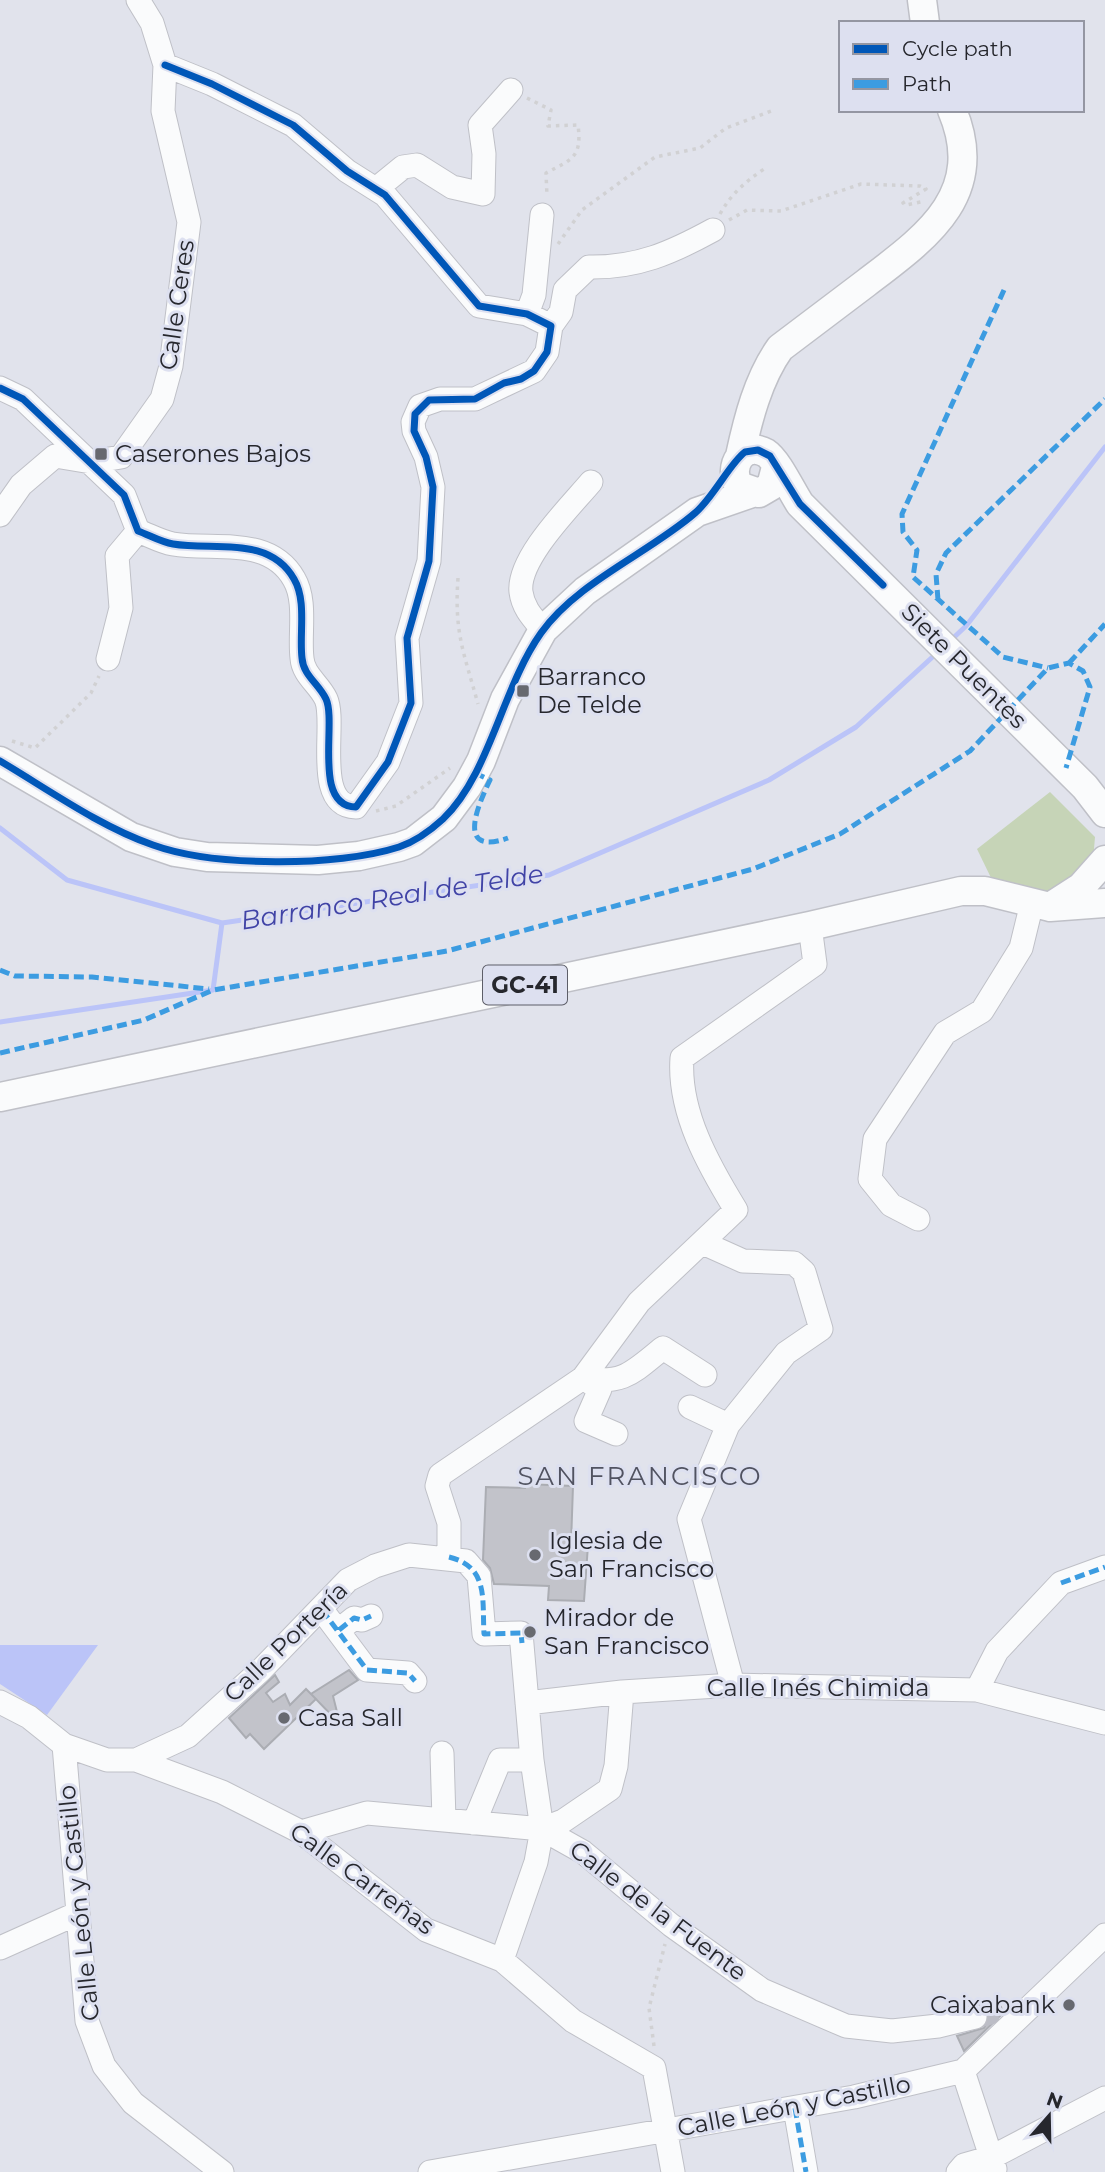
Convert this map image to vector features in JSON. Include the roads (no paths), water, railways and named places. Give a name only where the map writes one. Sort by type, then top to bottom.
[{"type":"main road","points":[[922,0],[925,21]]},
{"type":"main road","points":[[800,504],[778,495],[755,493],[739,486],[737,462],[767,366],[780,348],[931,232],[953,197],[963,159],[952,112]]},
{"type":"main road","points":[[760,391],[762,427],[773,462],[800,504]]},
{"type":"main road","points":[[0,761],[131,837],[175,852],[207,857],[318,860],[359,856],[413,842],[444,818],[467,787],[481,761],[505,699],[543,630],[585,592],[697,512],[737,462],[758,450],[773,462]]},
{"type":"main road","points":[[697,512],[771,486],[773,462]]},
{"type":"main road","name":"Siete Puentes","points":[[800,504],[1044,746],[1095,792],[1105,813]]},
{"type":"main road","points":[[1041,905],[1081,887],[1105,860]]},
{"type":"main road","name":"GC-41","points":[[0,1097],[810,926],[961,891],[985,891],[1041,905],[1105,903]]},
{"type":"street","name":"Calle Ceres","points":[[0,515],[21,485],[55,456],[91,462],[121,457],[162,399],[171,366],[189,222],[163,111],[165,65],[152,23],[138,0]]},
{"type":"street","points":[[165,65],[212,84],[293,125],[347,172],[385,195],[479,306],[527,314],[551,326]]},
{"type":"street","points":[[376,189],[403,167],[417,165],[452,187],[483,194],[484,154],[480,125],[511,90]]},
{"type":"street","points":[[527,314],[534,295],[542,215]]},
{"type":"street","points":[[0,388],[23,399],[124,495],[138,531],[172,544],[248,547],[280,561],[296,580],[301,613],[302,661],[326,700],[331,783],[337,797],[345,804],[356,807],[388,762],[411,704],[407,638],[429,561],[433,487],[426,457],[414,431],[415,414],[429,400],[475,398],[505,383],[522,379],[534,371],[547,352],[551,326],[561,312],[565,290],[589,267],[620,268],[674,251],[713,230]]},
{"type":"street","points":[[543,630],[526,610],[520,591],[523,567],[591,482]]},
{"type":"street","points":[[108,659],[121,608],[117,556],[138,531]]},
{"type":"street","points":[[918,1219],[891,1205],[870,1179],[874,1139],[945,1033],[982,1011],[1021,948],[1041,905]]},
{"type":"street","points":[[502,1960],[536,1862],[541,1829],[521,1633],[484,1634],[479,1576],[466,1562],[449,1558],[449,1523],[437,1486],[440,1475],[583,1378],[639,1302],[736,1210],[706,1161],[680,1081],[682,1058],[815,964],[810,926]]},
{"type":"street","points":[[702,1243],[743,1261],[794,1263],[803,1272],[821,1329],[786,1353],[727,1425],[689,1520],[733,1685]]},
{"type":"street","points":[[583,1378],[604,1382],[624,1379],[663,1349],[705,1375]]},
{"type":"street","points":[[583,1378],[600,1389],[586,1421],[616,1434]]},
{"type":"street","points":[[690,1407],[727,1425]]},
{"type":"street","name":"Calle Portería","points":[[136,1760],[188,1736],[322,1610],[348,1580],[375,1566],[409,1555],[449,1558]]},
{"type":"street","points":[[977,1689],[997,1651],[1061,1583],[1105,1567]]},
{"type":"street","points":[[322,1610],[340,1630],[366,1670],[408,1673],[415,1681]]},
{"type":"street","points":[[340,1630],[354,1618],[362,1620],[370,1616]]},
{"type":"street","name":"Calle Inés Chimida","points":[[527,1703],[622,1692],[733,1685],[977,1689],[1105,1723]]},
{"type":"street","points":[[301,1832],[367,1813],[541,1829],[563,1821],[610,1789],[616,1766],[622,1692]]},
{"type":"street","name":"Calle Carreñas","points":[[0,1702],[29,1717],[64,1745],[107,1760],[136,1760],[222,1792],[301,1832],[426,1930],[502,1960],[573,2021],[654,2068],[664,2132]]},
{"type":"street","name":"Calle León y Castillo","points":[[64,1745],[87,2021],[104,2066],[133,2103],[222,2172]]},
{"type":"street","points":[[442,1753],[444,1820]]},
{"type":"street","points":[[474,1823],[500,1760],[532,1760]]},
{"type":"street","name":"Calle de la Fuente","points":[[541,1829],[583,1852],[670,1925],[762,1990],[846,2026],[892,2031],[939,2026],[975,2017]]},
{"type":"street","points":[[0,1948],[76,1914]]},
{"type":"street","points":[[994,2164],[963,2071],[1013,2012],[1105,1935]]},
{"type":"street","name":"Calle León y Castillo","points":[[430,2172],[795,2108],[963,2071]]},
{"type":"street","points":[[958,2172],[964,2165],[994,2164],[1105,2098]]},
{"type":"street","points":[[795,2108],[806,2172]]},
{"type":"street","points":[[664,2132],[673,2172]]},
{"type":"water","points":[[0,1645],[98,1645],[47,1715],[0,1684]]},
{"type":"waterway","name":"Barranco Real de Telde","points":[[950,641],[966,626],[1105,447]]},
{"type":"waterway","name":"Barranco Real de Telde","points":[[0,828],[67,880],[222,923],[549,875],[769,780],[856,727],[938,652]]},
{"type":"waterway","name":"Barranco Real de Telde","points":[[0,1022],[213,990],[222,923]]},
{"type":"tunnel","points":[[975,2017],[1002,2010]]},
{"type":"place","name":"Caserones Bajos","points":[[101,454]]},
{"type":"place","name":"Barranco De Telde","points":[[523,691]]},
{"type":"place","name":"Iglesia de San Francisco","points":[[535,1555]]},
{"type":"place","name":"Mirador de San Francisco","points":[[530,1632]]},
{"type":"place","name":"Casa Sall","points":[[284,1718]]},
{"type":"place","name":"Caixabank","points":[[1069,2005]]},
{"type":"district","name":"SAN FRANCISCO","points":[[640,1476]]}]
